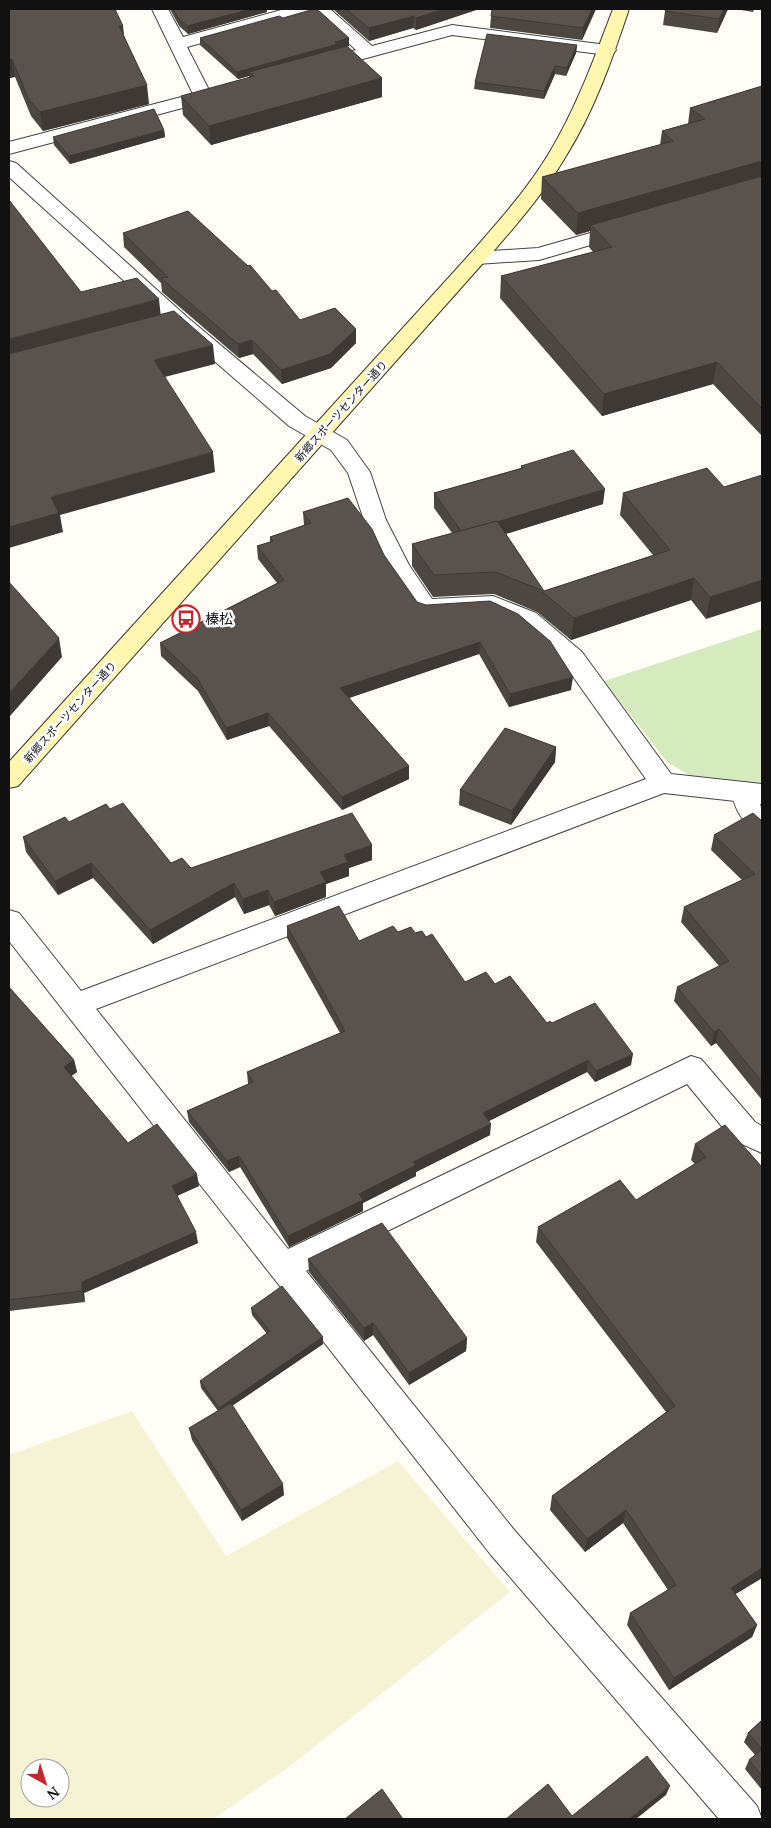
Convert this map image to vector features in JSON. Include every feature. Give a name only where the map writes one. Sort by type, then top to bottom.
[{"type":"street","points":[[160,9],[203,96]]},
{"type":"street","points":[[177,44],[303,9]]},
{"type":"street","points":[[320,9],[368,52]]},
{"type":"street","name":"新郷スポーツセンター通り","points":[[9,779],[478,258],[524,204],[557,155],[586,103],[621,9]]},
{"type":"street","points":[[304,70],[368,52],[449,23],[607,50]]},
{"type":"street","points":[[9,148],[230,89]]},
{"type":"street","points":[[9,167],[170,323],[297,421],[338,445],[359,472],[374,520],[398,567],[426,608],[493,604],[527,619],[573,658],[663,782]]},
{"type":"street","points":[[478,258],[539,254],[641,224]]},
{"type":"street","points":[[76,1005],[663,782],[753,793],[749,810],[762,821]]},
{"type":"street","points":[[9,921],[503,1543],[741,1818]]},
{"type":"street","points":[[284,1266],[691,1068],[744,1131],[762,1140]]},
{"type":"shaded area","points":[[132,1411],[226,1556],[398,1461],[510,1592],[289,1767],[213,1819],[9,1819],[9,1455]]},
{"type":"green space","points":[[762,629],[762,783],[689,775],[667,762],[604,681]]},
{"type":"building","points":[[9,9],[115,9],[123,26],[119,26],[147,85],[40,112],[28,98],[12,59],[9,59]]},
{"type":"building","points":[[173,9],[251,9],[187,26],[178,18]]},
{"type":"building","points":[[317,9],[349,38],[335,42],[338,44],[237,72],[200,38],[279,16],[283,18]]},
{"type":"building","points":[[346,9],[444,9],[416,18],[414,16],[369,28]]},
{"type":"building","points":[[492,9],[592,9],[583,28],[491,16]]},
{"type":"building","points":[[666,9],[724,9],[719,19],[665,11]]},
{"type":"building","points":[[487,34],[577,45],[567,68],[555,66],[544,91],[475,82]]},
{"type":"building","points":[[347,46],[382,78],[209,126],[181,96],[254,76],[249,72]]},
{"type":"building","points":[[762,86],[762,161],[578,213],[542,177],[673,141],[662,131],[705,119],[690,108]]},
{"type":"building","points":[[154,109],[164,130],[69,156],[53,137]]},
{"type":"building","points":[[762,176],[762,409],[717,362],[604,394],[501,276],[612,247],[591,225]]},
{"type":"building","points":[[9,200],[81,292],[137,278],[159,299],[9,339]]},
{"type":"building","points":[[188,211],[248,266],[250,265],[272,291],[276,290],[300,320],[335,308],[356,329],[330,354],[281,370],[252,340],[238,344],[161,278],[168,277],[123,233]]},
{"type":"building","points":[[174,311],[213,345],[154,360],[213,452],[51,497],[59,513],[9,527],[9,354]]},
{"type":"building","points":[[573,450],[605,489],[461,531],[434,493],[523,468],[521,466]]},
{"type":"building","points":[[707,468],[724,487],[762,475],[762,580],[710,597],[694,578],[574,618],[539,589],[495,572],[434,575],[412,544],[497,521],[544,591],[670,550],[623,493]]},
{"type":"building","points":[[348,498],[372,529],[384,555],[417,602],[426,605],[490,601],[518,614],[550,641],[573,677],[510,694],[480,642],[340,688],[409,766],[342,797],[268,713],[226,728],[197,678],[160,643],[284,580],[257,546],[273,541],[270,537],[311,523],[303,512]]},
{"type":"building","points":[[9,582],[59,638],[9,693]]},
{"type":"building","points":[[505,728],[556,747],[512,811],[460,790]]},
{"type":"building","points":[[123,803],[171,863],[182,858],[191,868],[352,813],[372,845],[344,855],[348,862],[320,872],[326,882],[274,902],[268,890],[243,899],[234,883],[150,930],[91,863],[55,881],[23,837],[65,817],[69,822],[106,804],[110,809]]},
{"type":"building","points":[[753,813],[762,821],[762,1082],[719,1029],[714,1032],[677,987],[729,961],[684,907],[755,874],[714,835]]},
{"type":"building","points":[[339,906],[359,941],[393,926],[398,932],[411,927],[415,933],[422,931],[426,937],[432,934],[465,982],[486,972],[495,984],[510,976],[547,1023],[550,1021],[552,1023],[595,1003],[633,1054],[596,1071],[588,1060],[483,1113],[491,1124],[413,1162],[416,1165],[359,1194],[363,1200],[288,1236],[239,1156],[227,1161],[187,1111],[253,1082],[247,1072],[345,1031],[287,926]]},
{"type":"building","points":[[9,987],[74,1060],[64,1067],[128,1143],[157,1124],[197,1174],[172,1186],[196,1232],[82,1282],[82,1291],[9,1300]]},
{"type":"building","points":[[725,1125],[762,1167],[762,1568],[731,1588],[757,1625],[674,1678],[630,1613],[676,1585],[626,1510],[587,1539],[552,1496],[675,1406],[538,1227],[620,1180],[636,1200],[706,1157],[695,1144]]},
{"type":"building","points":[[382,1223],[467,1338],[409,1373],[373,1323],[364,1328],[308,1259]]},
{"type":"building","points":[[282,1286],[323,1337],[219,1408],[200,1381],[270,1331],[251,1308]]},
{"type":"building","points":[[231,1403],[283,1484],[241,1510],[189,1428]]},
{"type":"building","points":[[762,1720],[762,1749],[748,1733]]},
{"type":"building","points":[[762,1749],[762,1776],[749,1760]]},
{"type":"building","points":[[647,1756],[670,1786],[629,1819],[506,1819],[548,1784],[572,1816]]},
{"type":"building","points":[[382,1789],[403,1819],[345,1819]]},
{"type":"place","name":"榛松","points":[[186,619]]}]
